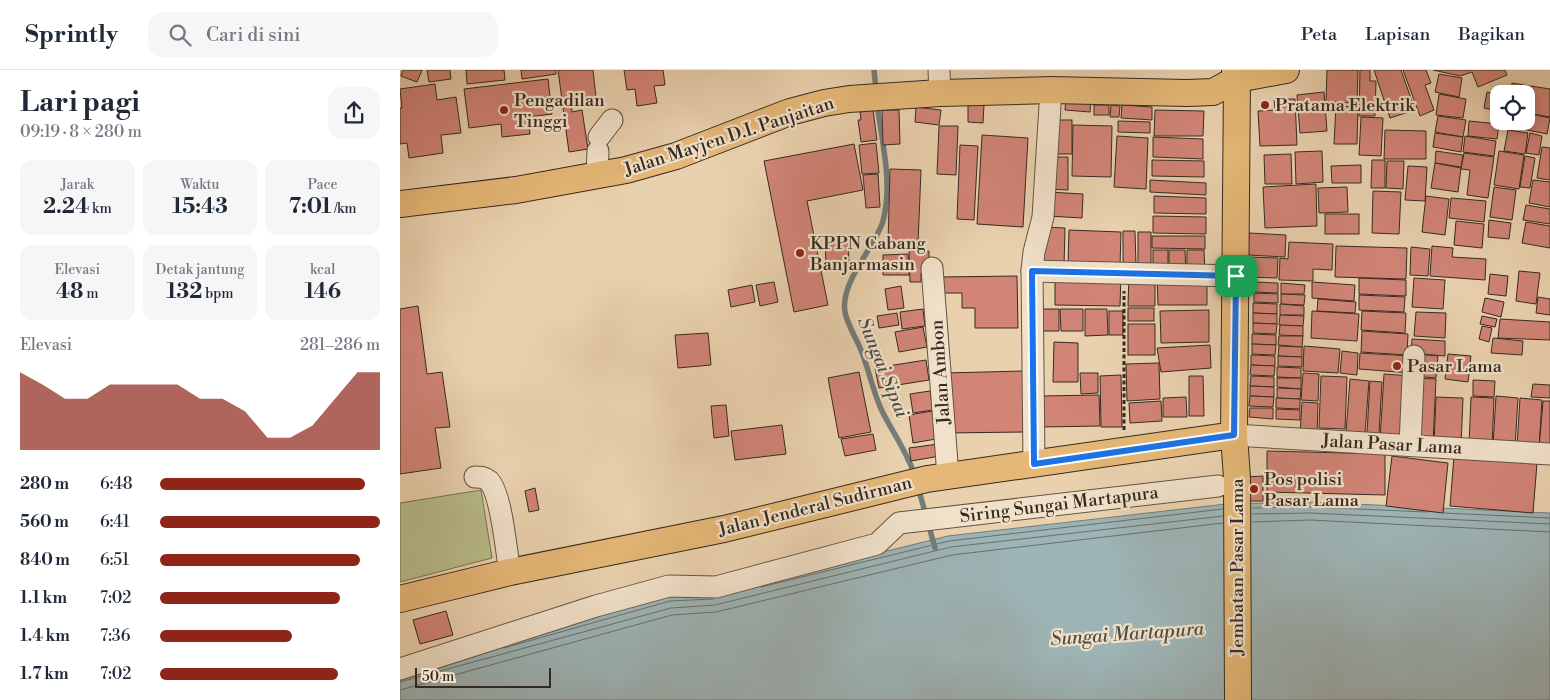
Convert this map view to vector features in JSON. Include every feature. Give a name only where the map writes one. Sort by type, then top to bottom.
[{"type":"main road","name":"Jalan Mayjen D.I. Panjaitan","points":[[400,204],[516,190],[598,154],[676,156],[790,112],[824,103],[856,98],[892,96],[940,82],[1051,90],[1187,93],[1212,92],[1236,75],[1286,70]]},
{"type":"main road","name":"Jembatan Pasar Lama","points":[[1236,75],[1234,435],[1228,482],[1238,700]]},
{"type":"main road","name":"Jalan Jenderal Sudirman","points":[[400,599],[510,572],[724,529],[938,478],[1234,435]]},
{"type":"street","points":[[1034,464],[1032,271],[1034,252],[1043,217],[1051,90]]},
{"type":"street","points":[[598,154],[612,120]]},
{"type":"street","name":"Jalan Ambon","points":[[932,268],[938,478]]},
{"type":"street","points":[[1032,271],[1236,276]]},
{"type":"street","points":[[1410,445],[1414,356]]},
{"type":"street","name":"Jalan Pasar Lama","points":[[1234,435],[1550,454]]},
{"type":"street","points":[[474,477],[483,477],[489,482],[496,494],[510,572]]},
{"type":"street","name":"Siring Sungai Martapura","points":[[400,669],[596,606],[669,586],[716,587],[877,544],[899,523],[1228,482]]},
{"type":"path","points":[[1124,273],[1124,450]]},
{"type":"green space","points":[[481,490],[492,558],[400,582],[400,503]]},
{"type":"water","name":"Sungai Martapura","points":[[1310,502],[1550,513],[1550,700],[400,700],[400,672],[669,596],[713,594],[948,536],[1226,504]]},
{"type":"building","points":[[403,70],[422,70],[417,82],[401,76]]},
{"type":"building","points":[[427,70],[450,70],[451,79],[429,82]]},
{"type":"building","points":[[466,70],[504,70],[505,80],[467,84]]},
{"type":"building","points":[[521,70],[556,70],[556,74],[522,79]]},
{"type":"building","points":[[558,70],[593,70],[596,98],[584,99],[584,97],[562,100]]},
{"type":"building","points":[[624,70],[663,70],[665,85],[654,86],[657,103],[637,106],[635,89],[627,90]]},
{"type":"building","points":[[1327,70],[1358,70],[1357,103],[1326,102]]},
{"type":"building","points":[[1360,70],[1370,70],[1370,81],[1376,81],[1375,116],[1359,116]]},
{"type":"building","points":[[1374,70],[1401,70],[1415,110],[1390,118]]},
{"type":"building","points":[[1403,70],[1426,70],[1431,83],[1425,85],[1434,110],[1420,116]]},
{"type":"building","points":[[1433,70],[1505,70],[1507,75],[1478,87],[1472,72],[1460,76]]},
{"type":"building","points":[[1439,74],[1462,78],[1459,97],[1435,92]]},
{"type":"building","points":[[548,79],[552,114],[528,117],[530,134],[502,137],[501,124],[469,128],[464,89]]},
{"type":"building","points":[[435,84],[437,100],[456,97],[461,133],[441,135],[443,153],[409,158],[407,143],[400,144],[400,108],[402,108],[400,89]]},
{"type":"building","points":[[1535,87],[1550,89],[1550,117],[1535,114]]},
{"type":"building","points":[[1324,92],[1327,131],[1300,133],[1297,95]]},
{"type":"building","points":[[1487,92],[1490,93],[1490,109],[1484,108]]},
{"type":"building","points":[[1439,94],[1466,99],[1463,118],[1436,115]]},
{"type":"building","points":[[1066,96],[1091,99],[1090,112],[1065,110]]},
{"type":"building","points":[[1274,99],[1295,99],[1297,145],[1260,146],[1258,111],[1275,110]]},
{"type":"building","points":[[571,100],[572,112],[582,110],[588,149],[569,152],[562,101]]},
{"type":"building","points":[[968,104],[984,105],[983,123],[968,122]]},
{"type":"building","points":[[1094,105],[1109,105],[1109,115],[1094,115]]},
{"type":"building","points":[[1111,105],[1120,106],[1119,117],[1110,117]]},
{"type":"building","points":[[1122,105],[1152,107],[1152,120],[1121,118]]},
{"type":"building","points":[[1336,106],[1358,107],[1357,144],[1334,144]]},
{"type":"building","points":[[916,107],[941,110],[939,125],[915,122]]},
{"type":"building","points":[[873,110],[877,140],[861,142],[858,120],[861,120],[860,112]]},
{"type":"building","points":[[882,110],[899,110],[900,144],[883,145]]},
{"type":"building","points":[[1155,110],[1204,111],[1203,136],[1154,136]]},
{"type":"building","points":[[1535,115],[1550,118],[1547,134],[1527,130],[1535,130]]},
{"type":"building","points":[[1438,116],[1466,120],[1463,137],[1435,132]]},
{"type":"building","points":[[1361,117],[1383,118],[1381,156],[1359,155]]},
{"type":"building","points":[[1052,120],[1072,120],[1072,154],[1052,154]]},
{"type":"building","points":[[1118,121],[1150,122],[1150,133],[1118,132]]},
{"type":"building","points":[[1469,121],[1490,123],[1490,130],[1498,130],[1497,139],[1468,136]]},
{"type":"building","points":[[1073,125],[1112,126],[1111,177],[1072,176]]},
{"type":"building","points":[[939,126],[958,126],[956,175],[937,174]]},
{"type":"building","points":[[1385,130],[1426,131],[1426,159],[1384,159]]},
{"type":"building","points":[[1508,130],[1528,133],[1525,154],[1504,151]]},
{"type":"building","points":[[1435,133],[1463,137],[1461,152],[1433,147]]},
{"type":"building","points":[[1530,133],[1542,136],[1539,155],[1526,153]]},
{"type":"building","points":[[982,135],[1028,138],[1023,227],[977,224]]},
{"type":"building","points":[[1117,136],[1148,138],[1146,189],[1114,187]]},
{"type":"building","points":[[1465,136],[1496,141],[1494,156],[1463,152]]},
{"type":"building","points":[[1153,137],[1203,139],[1203,159],[1153,157]]},
{"type":"building","points":[[876,143],[879,173],[862,174],[859,145]]},
{"type":"building","name":"KPPN Cabang Banjarmasin","points":[[854,144],[863,190],[807,201],[828,305],[794,312],[764,161]]},
{"type":"building","points":[[960,145],[978,146],[974,220],[957,219]]},
{"type":"building","points":[[1542,147],[1550,148],[1550,180],[1537,178]]},
{"type":"building","points":[[1322,151],[1323,182],[1296,184],[1295,152]]},
{"type":"building","points":[[1436,151],[1463,155],[1461,167],[1435,163]]},
{"type":"building","points":[[1499,151],[1524,155],[1519,189],[1494,185]]},
{"type":"building","points":[[1464,153],[1494,157],[1488,198],[1467,195],[1470,170],[1461,169]]},
{"type":"building","points":[[1291,154],[1292,184],[1265,184],[1264,155]]},
{"type":"building","points":[[1525,156],[1535,158],[1530,188],[1520,187]]},
{"type":"building","points":[[1050,157],[1068,157],[1068,190],[1049,189]]},
{"type":"building","points":[[1152,160],[1204,161],[1204,177],[1152,176]]},
{"type":"building","points":[[1372,160],[1385,160],[1385,188],[1371,188]]},
{"type":"building","points":[[1387,161],[1404,161],[1403,189],[1386,188]]},
{"type":"building","points":[[1435,163],[1461,168],[1458,192],[1431,188]]},
{"type":"building","points":[[1361,165],[1361,183],[1332,183],[1331,166]]},
{"type":"building","points":[[1408,166],[1427,167],[1425,201],[1405,200]]},
{"type":"building","points":[[890,169],[921,170],[918,244],[888,243]]},
{"type":"building","points":[[878,174],[880,207],[866,208],[863,175]]},
{"type":"building","points":[[1150,180],[1206,183],[1206,195],[1150,192]]},
{"type":"building","points":[[1533,180],[1550,182],[1550,207],[1529,203]]},
{"type":"building","points":[[1316,184],[1317,226],[1265,228],[1263,187]]},
{"type":"building","points":[[1347,187],[1348,212],[1319,213],[1318,188]]},
{"type":"building","points":[[1494,187],[1516,190],[1512,220],[1490,217]]},
{"type":"building","points":[[1373,191],[1401,192],[1399,234],[1372,233]]},
{"type":"building","points":[[1049,192],[1083,194],[1082,218],[1048,216]]},
{"type":"building","points":[[1154,196],[1206,198],[1206,214],[1154,213]]},
{"type":"building","points":[[1426,196],[1449,199],[1445,235],[1422,232]]},
{"type":"building","points":[[1451,198],[1486,201],[1484,222],[1449,218]]},
{"type":"building","points":[[1526,205],[1550,209],[1550,224],[1523,220]]},
{"type":"building","points":[[1325,214],[1359,214],[1359,234],[1325,234]]},
{"type":"building","points":[[1153,216],[1206,217],[1206,234],[1153,233]]},
{"type":"building","points":[[1489,220],[1511,223],[1509,239],[1488,237]]},
{"type":"building","points":[[1456,221],[1484,224],[1482,248],[1454,245]]},
{"type":"building","points":[[1526,222],[1550,226],[1550,248],[1522,243]]},
{"type":"building","points":[[1045,227],[1065,228],[1064,267],[1044,266]]},
{"type":"building","points":[[1069,230],[1121,232],[1120,267],[1068,265]]},
{"type":"building","points":[[1123,231],[1135,231],[1136,265],[1123,266]]},
{"type":"building","points":[[1138,232],[1151,232],[1151,272],[1138,273]]},
{"type":"building","points":[[1249,233],[1286,235],[1285,257],[1248,255]]},
{"type":"building","points":[[848,236],[849,266],[826,266],[825,237]]},
{"type":"building","points":[[1152,236],[1205,236],[1205,249],[1152,248]]},
{"type":"building","points":[[1289,242],[1333,244],[1332,270],[1313,269],[1313,281],[1279,280],[1280,258],[1288,259]]},
{"type":"building","points":[[1336,246],[1407,248],[1406,279],[1335,277]]},
{"type":"building","points":[[1432,246],[1453,248],[1452,257],[1486,259],[1485,280],[1430,276]]},
{"type":"building","points":[[1411,247],[1430,249],[1428,276],[1410,275]]},
{"type":"building","points":[[1153,250],[1168,250],[1168,272],[1153,272]]},
{"type":"building","points":[[1169,250],[1185,250],[1186,272],[1169,272]]},
{"type":"building","points":[[1187,250],[1204,250],[1205,273],[1187,273]]},
{"type":"building","points":[[909,251],[929,251],[929,273],[921,273],[921,282],[910,282]]},
{"type":"building","points":[[908,254],[909,275],[883,275],[883,255]]},
{"type":"building","points":[[1249,257],[1278,258],[1277,278],[1248,277]]},
{"type":"building","points":[[1519,271],[1540,273],[1536,304],[1516,301]]},
{"type":"building","points":[[1055,274],[1121,275],[1120,306],[1055,305]]},
{"type":"building","points":[[1129,274],[1155,274],[1155,306],[1128,306]]},
{"type":"building","points":[[1490,274],[1508,276],[1506,296],[1488,294]]},
{"type":"building","points":[[1017,276],[1018,328],[975,328],[975,308],[962,308],[962,293],[939,293],[938,277]]},
{"type":"building","points":[[1157,276],[1207,276],[1207,305],[1158,305]]},
{"type":"building","points":[[1359,278],[1406,280],[1406,296],[1359,294]]},
{"type":"building","points":[[1414,278],[1445,280],[1443,309],[1412,307]]},
{"type":"building","points":[[774,282],[778,302],[760,306],[756,285]]},
{"type":"building","points":[[1255,282],[1278,283],[1278,293],[1254,292]]},
{"type":"building","points":[[1312,282],[1355,285],[1354,301],[1312,298]]},
{"type":"building","points":[[1281,283],[1305,285],[1304,294],[1281,294]]},
{"type":"building","points":[[752,285],[755,302],[731,307],[728,290]]},
{"type":"building","points":[[901,286],[904,308],[888,310],[885,289]]},
{"type":"building","points":[[1254,293],[1278,294],[1278,303],[1254,302]]},
{"type":"building","points":[[1281,294],[1305,295],[1304,305],[1281,304]]},
{"type":"building","points":[[1359,295],[1405,297],[1404,312],[1359,310]]},
{"type":"building","points":[[1538,297],[1550,299],[1550,315],[1536,313]]},
{"type":"building","points":[[1485,298],[1504,302],[1501,317],[1482,312]]},
{"type":"building","points":[[1318,299],[1356,302],[1355,313],[1317,311]]},
{"type":"building","points":[[1253,303],[1277,304],[1277,314],[1253,313]]},
{"type":"building","points":[[1280,304],[1304,306],[1304,315],[1280,315]]},
{"type":"building","points":[[418,306],[427,374],[442,372],[450,427],[435,428],[441,468],[400,474],[400,309]]},
{"type":"building","points":[[1128,308],[1154,308],[1154,321],[1128,321]]},
{"type":"building","points":[[923,309],[925,326],[902,329],[900,312]]},
{"type":"building","points":[[1040,309],[1059,309],[1059,331],[1041,331]]},
{"type":"building","points":[[1060,309],[1083,309],[1083,331],[1061,331]]},
{"type":"building","points":[[1085,309],[1107,309],[1108,335],[1085,336]]},
{"type":"building","points":[[1209,310],[1209,342],[1161,343],[1160,311]]},
{"type":"building","points":[[1109,311],[1123,311],[1123,335],[1109,335]]},
{"type":"building","points":[[1312,311],[1359,314],[1357,341],[1311,338]]},
{"type":"building","points":[[1362,311],[1406,313],[1405,333],[1361,330]]},
{"type":"building","points":[[1416,312],[1446,313],[1445,338],[1414,336]]},
{"type":"building","points":[[897,313],[899,325],[879,328],[877,316]]},
{"type":"building","points":[[1253,313],[1277,314],[1277,324],[1253,323]]},
{"type":"building","points":[[1280,315],[1304,316],[1303,326],[1279,325]]},
{"type":"building","points":[[1482,316],[1497,319],[1495,327],[1480,324]]},
{"type":"building","points":[[1500,319],[1550,322],[1550,340],[1498,338]]},
{"type":"building","points":[[1253,323],[1277,324],[1276,334],[1253,333]]},
{"type":"building","points":[[1128,324],[1155,324],[1155,355],[1128,355]]},
{"type":"building","points":[[1280,325],[1303,326],[1303,336],[1279,335]]},
{"type":"building","points":[[1482,326],[1492,328],[1489,342],[1479,339]]},
{"type":"building","points":[[923,327],[927,347],[899,352],[895,332]]},
{"type":"building","points":[[1362,331],[1408,334],[1407,355],[1361,352]]},
{"type":"building","points":[[708,333],[711,365],[678,368],[675,335]]},
{"type":"building","points":[[1252,334],[1276,335],[1276,345],[1252,344]]},
{"type":"building","points":[[1279,336],[1303,336],[1302,347],[1278,345]]},
{"type":"building","points":[[1493,338],[1523,341],[1522,355],[1491,353]]},
{"type":"building","points":[[1412,339],[1445,341],[1445,356],[1411,353]]},
{"type":"building","points":[[1054,342],[1078,343],[1078,382],[1053,382]]},
{"type":"building","points":[[1252,344],[1276,345],[1275,355],[1252,354]]},
{"type":"building","points":[[1210,345],[1211,368],[1161,372],[1157,348]]},
{"type":"building","points":[[1279,346],[1302,347],[1302,357],[1278,356]]},
{"type":"building","points":[[1304,346],[1340,349],[1338,373],[1303,371]]},
{"type":"building","points":[[1342,351],[1358,353],[1357,375],[1340,373]]},
{"type":"building","points":[[1360,353],[1411,356],[1410,373],[1359,369]]},
{"type":"building","points":[[1416,354],[1438,356],[1436,378],[1414,376]]},
{"type":"building","points":[[1448,354],[1471,356],[1468,382],[1445,379]]},
{"type":"building","points":[[1251,355],[1275,356],[1275,366],[1251,365]]},
{"type":"building","points":[[1278,356],[1302,357],[1302,367],[1278,366]]},
{"type":"building","points":[[926,360],[929,380],[879,388],[875,368]]},
{"type":"building","points":[[1159,363],[1160,399],[1127,401],[1126,364]]},
{"type":"building","points":[[1251,365],[1275,366],[1274,376],[1250,375]]},
{"type":"building","points":[[1277,367],[1301,368],[1301,378],[1277,377]]},
{"type":"building","points":[[1023,371],[1025,432],[946,433],[945,373]]},
{"type":"building","points":[[859,372],[871,432],[839,438],[828,378]]},
{"type":"building","points":[[1080,373],[1098,373],[1098,393],[1081,394]]},
{"type":"building","points":[[1303,373],[1319,374],[1318,401],[1301,400]]},
{"type":"building","points":[[1384,374],[1412,376],[1408,442],[1380,440]]},
{"type":"building","points":[[1121,375],[1122,427],[1101,427],[1100,376]]},
{"type":"building","points":[[1189,376],[1203,376],[1204,416],[1189,416]]},
{"type":"building","points":[[1251,376],[1274,377],[1274,387],[1250,386]]},
{"type":"building","points":[[1321,376],[1347,377],[1345,429],[1319,428]]},
{"type":"building","points":[[1277,378],[1301,378],[1301,389],[1277,387]]},
{"type":"building","points":[[1416,378],[1436,379],[1433,443],[1413,442]]},
{"type":"building","points":[[1350,379],[1369,381],[1365,434],[1346,433]]},
{"type":"building","points":[[1473,380],[1495,381],[1494,397],[1473,396]]},
{"type":"building","points":[[1370,381],[1382,382],[1379,434],[1367,433]]},
{"type":"building","points":[[1533,384],[1550,385],[1550,398],[1531,397]]},
{"type":"building","points":[[1250,386],[1274,387],[1274,397],[1250,396]]},
{"type":"building","points":[[1277,388],[1301,389],[1300,399],[1277,398]]},
{"type":"building","points":[[930,391],[933,410],[913,413],[910,394]]},
{"type":"building","points":[[1099,395],[1100,426],[1042,427],[1041,396]]},
{"type":"building","points":[[1250,396],[1274,397],[1273,407],[1249,406]]},
{"type":"building","points":[[1496,396],[1518,398],[1515,448],[1493,446]]},
{"type":"building","points":[[1186,397],[1187,417],[1163,417],[1163,398]]},
{"type":"building","points":[[1436,397],[1463,398],[1461,446],[1434,444]]},
{"type":"building","points":[[1471,397],[1494,398],[1492,446],[1469,445]]},
{"type":"building","points":[[1276,398],[1300,399],[1300,409],[1276,408]]},
{"type":"building","points":[[1520,398],[1542,400],[1539,449],[1517,447]]},
{"type":"building","points":[[1161,401],[1162,421],[1130,423],[1129,403]]},
{"type":"building","points":[[1543,401],[1550,401],[1550,449],[1539,448]]},
{"type":"building","points":[[1302,402],[1318,403],[1317,435],[1300,434]]},
{"type":"building","points":[[726,405],[729,436],[714,438],[711,406]]},
{"type":"building","points":[[1250,408],[1273,408],[1273,419],[1249,417]]},
{"type":"building","points":[[1276,409],[1300,410],[1300,420],[1276,419]]},
{"type":"building","points":[[932,411],[936,439],[913,443],[909,415]]},
{"type":"building","points":[[782,425],[786,454],[735,460],[731,431]]},
{"type":"building","points":[[873,434],[876,450],[845,456],[841,439]]},
{"type":"building","points":[[938,444],[940,456],[911,461],[909,448]]},
{"type":"building","points":[[1267,451],[1385,454],[1385,495],[1267,492]]},
{"type":"building","points":[[1392,456],[1448,463],[1443,513],[1386,506]]},
{"type":"building","points":[[1454,456],[1537,463],[1533,513],[1450,506]]},
{"type":"building","name":"Pos polisi Pasar Lama","points":[[1263,476],[1263,501],[1245,501],[1245,477]]},
{"type":"building","points":[[535,488],[539,510],[529,512],[525,491]]},
{"type":"building","points":[[446,611],[453,635],[420,644],[413,620]]},
{"type":"waterway","name":"Sungai Sipai","points":[[874,70],[876,90]]},
{"type":"waterway","name":"Sungai Sipai","points":[[877,104],[886,163],[886,207],[879,231],[848,288],[845,312],[864,358],[879,404],[915,476]]},
{"type":"waterway","name":"Sungai Sipai","points":[[918,487],[935,548]]},
{"type":"place","name":"Pratama Elektrik","points":[[1265,105]]},
{"type":"place","name":"Pengadilan Tinggi","points":[[504,110]]},
{"type":"place","name":"KPPN Cabang Banjarmasin","points":[[800,253]]},
{"type":"place","name":"Pasar Lama","points":[[1397,366]]},
{"type":"place","name":"Pos polisi Pasar Lama","points":[[1254,489]]},
{"type":"route","points":[[1032,271],[1236,276],[1234,435],[1034,464],[1032,271]]}]
